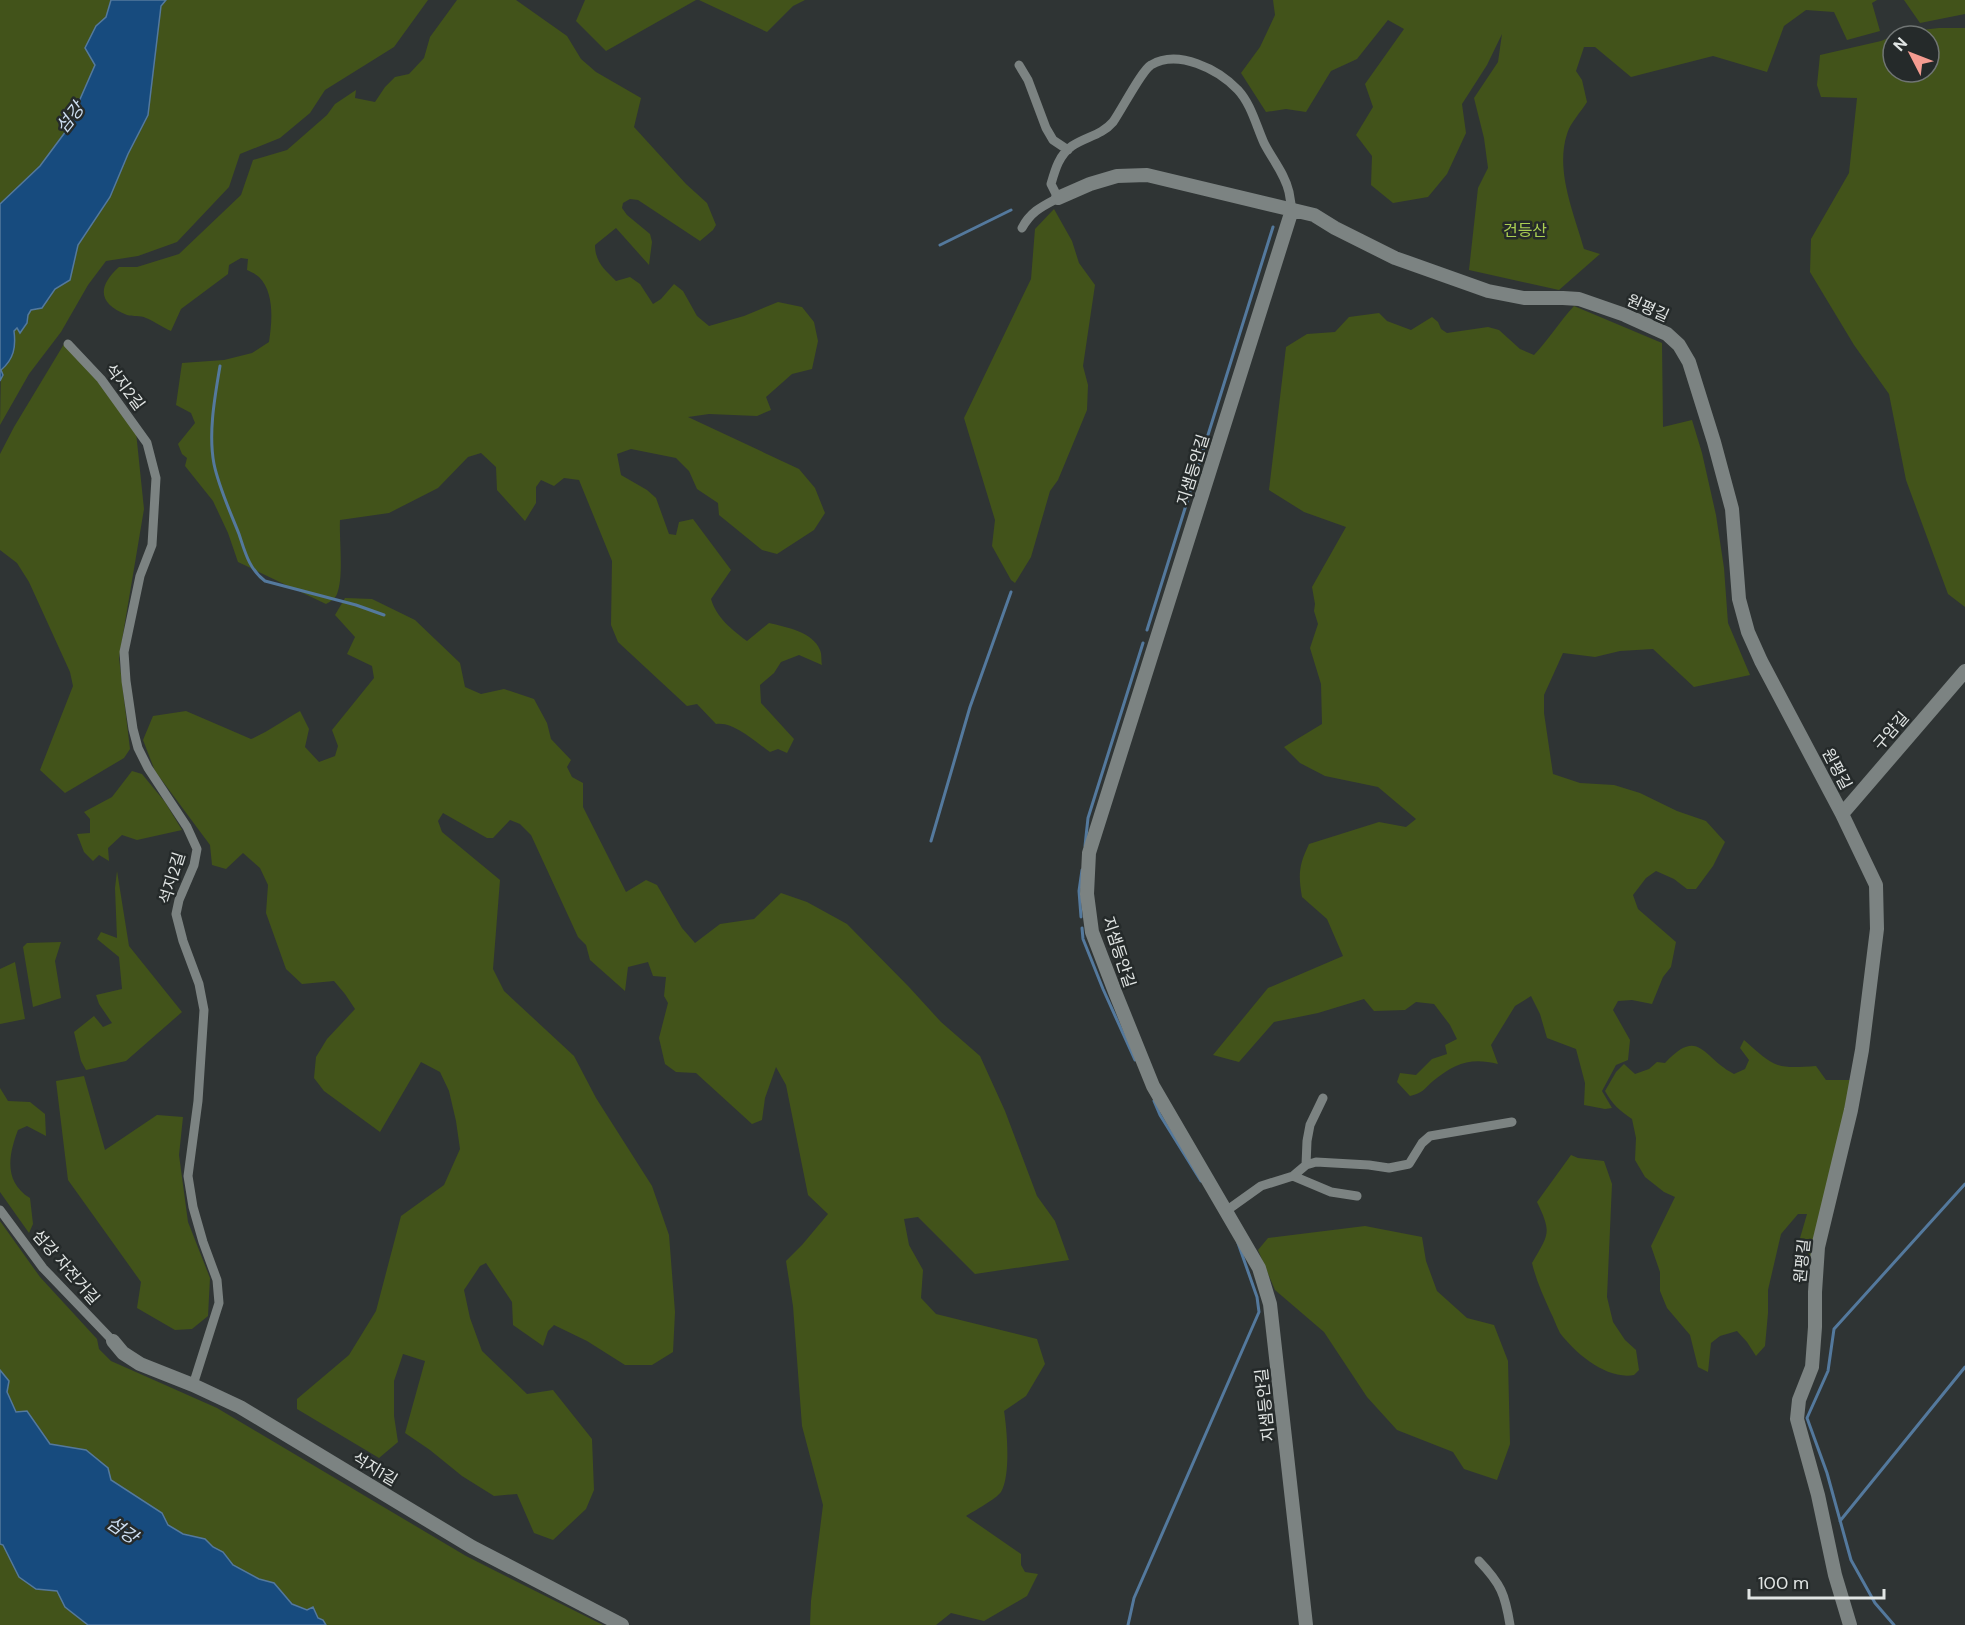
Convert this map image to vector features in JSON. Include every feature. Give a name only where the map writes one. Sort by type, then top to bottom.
[{"type":"street","points":[[1022,228],[1035,210],[1090,184],[1117,176],[1146,175],[1292,210],[1289,190],[1239,90],[1223,77],[1180,59],[1162,60],[1148,66],[1107,129],[1068,150],[1056,166],[1051,184],[1058,198]]},
{"type":"street","points":[[1019,65],[1028,80],[1046,128],[1053,140],[1068,150]]},
{"type":"street","name":"원평길","points":[[1292,210],[1314,215],[1395,258],[1488,291],[1524,298],[1579,299],[1625,315],[1667,334],[1679,345],[1689,362],[1732,509],[1739,599],[1748,632],[1876,885],[1876,929],[1860,1060],[1851,1110],[1818,1247],[1812,1367],[1799,1400],[1797,1419],[1818,1495],[1835,1575],[1850,1625]]},
{"type":"street","name":"지샘등안길","points":[[1292,210],[1089,853],[1087,894],[1092,932],[1153,1086],[1259,1268],[1270,1304],[1306,1625]]},
{"type":"street","name":"석지2길","points":[[68,344],[101,379],[147,442],[156,478],[152,544],[135,596],[124,652],[126,681],[138,748],[148,768],[187,827],[197,849],[194,865],[179,900],[176,914],[199,984],[204,1010],[198,1101],[188,1176],[195,1216],[217,1280],[219,1303],[193,1385]]},
{"type":"street","name":"구암길","points":[[1842,814],[1965,671]]},
{"type":"street","points":[[1306,1165],[1310,1125],[1323,1098]]},
{"type":"street","points":[[1226,1211],[1261,1186],[1293,1176],[1306,1165],[1316,1162],[1389,1168],[1409,1164],[1422,1143],[1430,1136],[1512,1122]]},
{"type":"street","points":[[1293,1176],[1331,1192],[1358,1196]]},
{"type":"street","name":"섬강 자전거길","points":[[0,1210],[43,1268],[113,1341]]},
{"type":"street","name":"석지1길","points":[[113,1341],[123,1353],[141,1364],[240,1407],[472,1547],[622,1625]]},
{"type":"street","points":[[1479,1561],[1500,1585],[1509,1625]]},
{"type":"green space","points":[[0,0],[111,0],[106,17],[96,26],[95,65],[66,130],[40,166],[0,204]]},
{"type":"green space","points":[[166,0],[428,0],[394,47],[325,90],[310,113],[280,138],[240,154],[229,187],[177,242],[138,256],[106,261],[88,285],[61,332],[29,374],[0,425],[1,370],[9,362],[13,352],[14,331],[17,328],[20,332],[27,323],[31,310],[49,300],[55,289],[70,279],[78,245],[110,197],[128,154],[148,116],[161,6]]},
{"type":"green space","points":[[457,0],[516,0],[567,36],[581,59],[596,72],[641,98],[634,127],[686,184],[707,203],[716,225],[700,241],[638,200],[630,199],[623,203],[622,208],[627,215],[650,234],[652,242],[649,265],[616,228],[595,245],[599,261],[616,281],[630,277],[640,284],[653,304],[661,299],[674,284],[683,291],[697,316],[709,326],[744,316],[778,302],[802,307],[814,322],[818,341],[812,369],[792,374],[766,397],[771,410],[757,416],[709,414],[688,417],[799,469],[815,488],[825,513],[814,530],[777,554],[762,550],[719,515],[718,503],[697,489],[689,471],[676,458],[631,449],[617,454],[621,475],[656,498],[669,534],[676,535],[679,522],[693,519],[731,570],[711,599],[713,606],[730,628],[747,641],[769,623],[783,626],[811,639],[821,652],[822,665],[799,655],[781,662],[774,673],[760,685],[761,703],[794,739],[787,753],[778,749],[770,752],[737,729],[716,724],[697,704],[687,706],[618,642],[611,625],[612,561],[579,480],[564,478],[554,486],[541,480],[536,487],[536,503],[525,521],[497,490],[496,467],[481,453],[468,457],[438,488],[389,513],[340,520],[339,587],[333,600],[326,604],[238,562],[213,501],[185,466],[187,458],[182,454],[178,444],[195,423],[191,413],[176,405],[182,363],[224,360],[252,353],[269,342],[271,308],[268,291],[258,276],[247,270],[248,259],[241,258],[229,265],[228,274],[181,309],[171,331],[144,317],[127,315],[106,300],[104,287],[119,267],[137,267],[179,254],[241,195],[253,160],[287,150],[327,115],[335,104],[356,90],[355,98],[375,102],[395,77],[409,74],[424,58],[430,37]]},
{"type":"green space","points":[[585,0],[696,0],[606,51],[576,21]]},
{"type":"green space","points":[[699,0],[805,0],[793,6],[767,32]]},
{"type":"green space","name":"건등산","points":[[1273,0],[1877,0],[1872,3],[1880,31],[1847,40],[1834,12],[1806,10],[1784,26],[1767,72],[1713,56],[1631,77],[1595,47],[1584,47],[1576,71],[1582,80],[1587,102],[1568,130],[1564,148],[1564,177],[1584,249],[1600,254],[1559,290],[1469,270],[1478,188],[1488,168],[1484,138],[1474,98],[1498,62],[1502,34],[1487,65],[1462,104],[1466,133],[1447,174],[1428,197],[1393,203],[1371,185],[1372,156],[1356,135],[1373,107],[1365,84],[1404,29],[1388,20],[1357,59],[1331,71],[1306,112],[1286,109],[1266,112],[1241,73],[1260,47],[1275,15]]},
{"type":"green space","points":[[1904,0],[1965,0],[1965,14],[1920,23]]},
{"type":"green space","points":[[1941,28],[1965,28],[1965,607],[1948,594],[1906,480],[1889,394],[1854,345],[1810,272],[1811,239],[1849,173],[1857,98],[1821,97],[1817,85],[1820,55],[1881,41],[1881,84],[1941,84]]},
{"type":"green space","points":[[1054,209],[1072,241],[1079,263],[1095,285],[1083,366],[1088,385],[1087,410],[1058,480],[1050,491],[1031,557],[1015,583],[1011,580],[992,546],[995,520],[964,418],[1031,279],[1035,229]]},
{"type":"green space","points":[[1574,306],[1662,343],[1663,427],[1692,420],[1716,515],[1724,568],[1728,623],[1750,675],[1694,687],[1653,649],[1620,651],[1595,657],[1563,653],[1544,695],[1544,713],[1553,774],[1580,783],[1614,785],[1640,793],[1677,811],[1706,821],[1725,842],[1713,866],[1696,889],[1687,889],[1674,879],[1656,871],[1646,878],[1633,895],[1638,909],[1676,942],[1671,967],[1663,977],[1652,1004],[1632,1000],[1618,1001],[1613,1010],[1630,1040],[1628,1060],[1616,1065],[1602,1091],[1612,1108],[1584,1105],[1585,1083],[1576,1049],[1547,1038],[1540,1014],[1531,996],[1515,1006],[1491,1045],[1498,1064],[1480,1061],[1464,1063],[1441,1075],[1421,1092],[1410,1096],[1397,1082],[1400,1073],[1416,1075],[1432,1059],[1447,1054],[1445,1045],[1457,1039],[1450,1025],[1434,1004],[1416,1002],[1405,1010],[1374,1011],[1364,999],[1318,1013],[1274,1022],[1239,1062],[1213,1055],[1268,988],[1343,956],[1327,919],[1302,897],[1300,870],[1309,844],[1379,822],[1406,827],[1416,819],[1378,787],[1325,776],[1300,763],[1284,747],[1322,724],[1321,684],[1310,648],[1318,624],[1314,611],[1312,587],[1346,527],[1304,512],[1269,490],[1286,347],[1307,334],[1335,332],[1349,317],[1379,313],[1387,321],[1411,330],[1432,317],[1447,333],[1488,327],[1499,330],[1520,349],[1534,355]]},
{"type":"green space","points":[[64,344],[93,373],[136,432],[144,509],[119,658],[130,749],[124,758],[65,793],[40,770],[73,686],[70,672],[29,582],[17,563],[0,550],[0,454]]},
{"type":"green space","points":[[345,598],[372,599],[415,620],[460,663],[465,687],[481,694],[504,689],[534,699],[547,723],[551,739],[571,760],[567,767],[572,777],[583,783],[583,807],[626,892],[646,880],[657,885],[682,928],[695,943],[720,924],[754,919],[781,893],[807,902],[847,924],[941,1022],[980,1056],[1005,1111],[1037,1196],[1055,1221],[1069,1260],[975,1274],[918,1217],[904,1219],[909,1245],[923,1270],[921,1298],[936,1314],[1037,1339],[1045,1364],[1026,1396],[1004,1411],[1007,1452],[1006,1475],[1001,1492],[966,1516],[1021,1554],[1021,1565],[1025,1572],[1038,1574],[1027,1596],[984,1621],[951,1613],[936,1625],[810,1625],[823,1505],[802,1426],[793,1306],[786,1261],[828,1214],[808,1195],[786,1085],[776,1067],[765,1098],[762,1120],[752,1124],[696,1073],[676,1072],[665,1064],[659,1038],[668,1003],[664,996],[666,977],[653,976],[648,962],[628,967],[625,991],[590,960],[586,945],[578,937],[531,835],[520,824],[510,820],[493,838],[487,838],[443,813],[438,821],[442,832],[500,880],[493,969],[504,991],[574,1056],[596,1098],[652,1186],[669,1235],[675,1312],[673,1352],[652,1365],[625,1365],[587,1341],[554,1325],[548,1331],[543,1346],[513,1325],[512,1302],[486,1263],[480,1266],[464,1290],[470,1318],[482,1351],[527,1394],[553,1390],[592,1439],[594,1490],[586,1509],[553,1540],[534,1533],[517,1494],[494,1496],[462,1476],[405,1433],[425,1361],[403,1354],[394,1381],[394,1416],[398,1442],[379,1458],[297,1409],[297,1399],[349,1355],[376,1311],[401,1216],[444,1185],[460,1149],[456,1121],[449,1091],[440,1072],[421,1062],[380,1132],[324,1091],[314,1078],[316,1057],[327,1039],[355,1009],[334,981],[302,984],[286,969],[266,913],[268,885],[260,868],[243,853],[226,869],[212,865],[210,845],[155,771],[143,740],[153,716],[186,711],[251,739],[300,711],[309,729],[305,747],[319,762],[335,756],[338,746],[332,730],[374,678],[372,666],[347,654],[355,637],[335,615]]},
{"type":"green space","points":[[132,771],[142,774],[165,802],[182,830],[137,840],[122,835],[108,848],[109,861],[99,855],[93,861],[84,852],[77,834],[90,833],[90,819],[84,812],[112,797]]},
{"type":"green space","points":[[117,871],[129,946],[182,1012],[126,1061],[86,1070],[81,1061],[74,1032],[94,1016],[103,1027],[112,1023],[99,1004],[96,995],[122,989],[119,957],[97,939],[101,932],[117,938],[115,888]]},
{"type":"green space","points":[[61,942],[55,961],[61,998],[33,1007],[23,947],[27,943]]},
{"type":"green space","points":[[15,962],[25,1019],[0,1024],[0,969]]},
{"type":"green space","points":[[1744,1040],[1762,1056],[1776,1064],[1791,1067],[1816,1066],[1826,1080],[1852,1080],[1811,1256],[1798,1245],[1807,1214],[1798,1214],[1781,1234],[1768,1290],[1765,1346],[1756,1356],[1737,1331],[1720,1336],[1711,1343],[1708,1372],[1698,1367],[1690,1335],[1667,1308],[1660,1291],[1660,1272],[1651,1246],[1675,1197],[1664,1192],[1645,1177],[1635,1160],[1636,1138],[1632,1119],[1610,1100],[1605,1091],[1616,1072],[1624,1064],[1635,1074],[1649,1069],[1657,1062],[1665,1063],[1686,1047],[1694,1046],[1701,1049],[1734,1074],[1745,1069],[1749,1060],[1740,1048]]},
{"type":"green space","points":[[84,1076],[105,1150],[157,1115],[183,1117],[179,1155],[188,1222],[210,1278],[208,1316],[192,1329],[175,1330],[137,1308],[141,1282],[68,1180],[56,1081]]},
{"type":"green space","points":[[0,1088],[8,1101],[30,1102],[45,1114],[46,1136],[27,1126],[18,1130],[12,1149],[10,1168],[12,1176],[22,1192],[30,1198],[33,1224],[29,1233],[0,1192]]},
{"type":"green space","points":[[1571,1155],[1604,1161],[1612,1184],[1607,1297],[1613,1322],[1625,1340],[1636,1350],[1639,1370],[1634,1375],[1613,1374],[1593,1364],[1567,1341],[1557,1328],[1532,1263],[1542,1246],[1546,1233],[1545,1221],[1537,1202]]},
{"type":"green space","points":[[0,1221],[40,1277],[97,1339],[99,1349],[111,1361],[217,1408],[466,1556],[603,1625],[326,1625],[315,1613],[293,1604],[274,1583],[259,1579],[233,1565],[223,1552],[213,1547],[205,1539],[183,1534],[168,1525],[162,1513],[111,1480],[108,1468],[51,1444],[27,1411],[17,1413],[7,1392],[9,1381],[0,1370]]},
{"type":"green space","points":[[1365,1226],[1422,1237],[1426,1261],[1437,1291],[1467,1318],[1494,1325],[1508,1361],[1510,1444],[1497,1480],[1464,1469],[1453,1452],[1397,1430],[1367,1397],[1324,1332],[1275,1290],[1258,1250],[1268,1238]]},
{"type":"green space","points":[[0,1544],[3,1545],[20,1577],[36,1589],[57,1591],[65,1607],[88,1625],[0,1625]]},
{"type":"water","points":[[111,0],[166,0],[161,6],[148,115],[110,197],[78,245],[70,280],[55,289],[42,308],[31,310],[27,323],[20,333],[17,328],[14,331],[13,352],[9,362],[1,370],[3,375],[0,381],[0,204],[40,166],[66,131],[95,65],[85,48],[96,26],[106,17]]},
{"type":"water","name":"섬강","points":[[0,1370],[9,1381],[7,1392],[16,1412],[27,1411],[50,1444],[86,1450],[108,1468],[111,1480],[162,1513],[168,1525],[183,1534],[205,1539],[213,1547],[223,1552],[233,1565],[259,1579],[274,1583],[292,1604],[307,1610],[313,1607],[318,1618],[326,1625],[88,1625],[65,1607],[57,1591],[36,1589],[19,1577],[3,1545],[0,1544]]},
{"type":"waterway","points":[[940,245],[1011,210]]},
{"type":"waterway","points":[[1147,630],[1273,227]]},
{"type":"waterway","points":[[220,366],[214,402],[212,452],[222,491],[251,566],[265,581],[356,605],[384,615]]},
{"type":"waterway","points":[[931,841],[970,707],[1011,592]]},
{"type":"waterway","points":[[1085,846],[1088,818],[1143,643]]},
{"type":"waterway","points":[[1081,917],[1079,891],[1082,870]]},
{"type":"waterway","points":[[1082,928],[1083,939],[1103,989],[1135,1060]]},
{"type":"waterway","points":[[1154,1101],[1160,1115],[1201,1181]]},
{"type":"waterway","points":[[1894,1625],[1875,1603],[1851,1560],[1827,1473],[1807,1418],[1828,1371],[1834,1329],[1965,1184]]},
{"type":"waterway","points":[[1128,1625],[1134,1598],[1259,1312],[1257,1297],[1238,1243]]},
{"type":"waterway","points":[[1840,1521],[1965,1367]]}]
